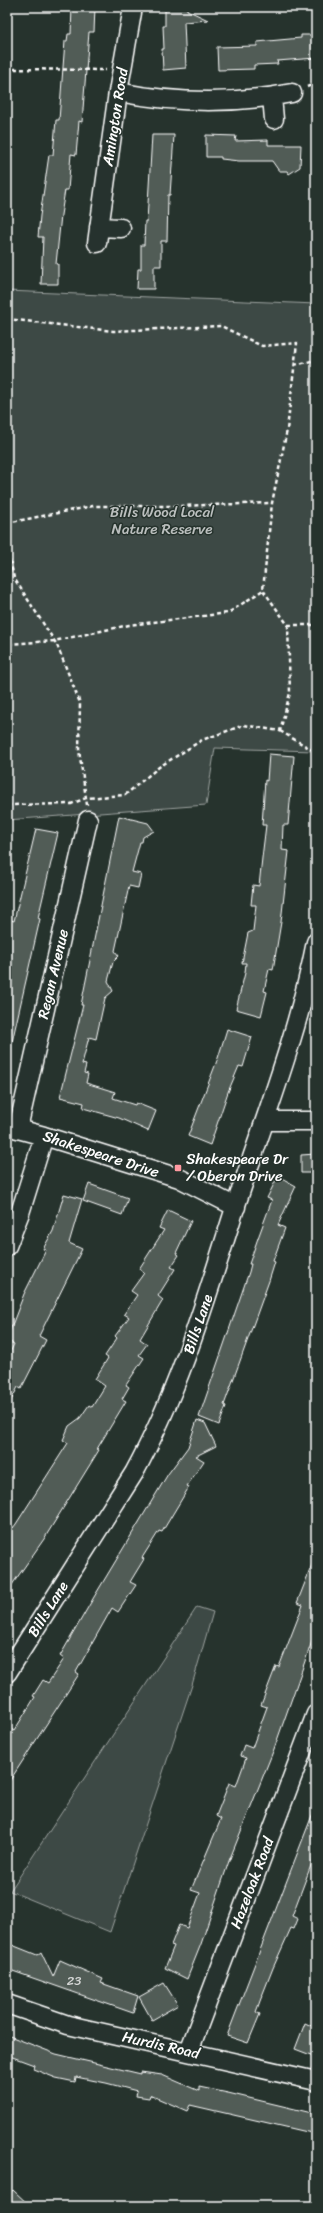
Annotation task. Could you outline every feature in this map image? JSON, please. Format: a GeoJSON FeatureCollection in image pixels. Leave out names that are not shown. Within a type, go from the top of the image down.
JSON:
{"type":"FeatureCollection","features":[{"type":"Feature","properties":{"kind":"street","name":"Amington Road"},"geometry":{"type":"LineString","coordinates":[[121,228],[98,235],[118,92],[133,7]]}},
{"type":"Feature","properties":{"kind":"street"},"geometry":{"type":"LineString","coordinates":[[118,92],[152,99],[224,100],[272,97],[292,93]]}},
{"type":"Feature","properties":{"kind":"street"},"geometry":{"type":"LineString","coordinates":[[272,97],[274,119]]}},
{"type":"Feature","properties":{"kind":"street","name":"Regan Avenue"},"geometry":{"type":"LineString","coordinates":[[12,1127],[88,820]]}},
{"type":"Feature","properties":{"kind":"street","name":"Bills Lane"},"geometry":{"type":"LineString","coordinates":[[7,1673],[134,1473],[151,1442],[181,1373],[198,1328],[236,1207],[266,1121],[293,1036],[316,942]]}},
{"type":"Feature","properties":{"kind":"street"},"geometry":{"type":"LineString","coordinates":[[266,1121],[316,1121]]}},
{"type":"Feature","properties":{"kind":"street","name":"Shakespeare Drive"},"geometry":{"type":"LineString","coordinates":[[12,1127],[179,1178],[236,1207]]}},
{"type":"Feature","properties":{"kind":"street"},"geometry":{"type":"LineString","coordinates":[[7,1246],[20,1213],[44,1136]]}},
{"type":"Feature","properties":{"kind":"street","name":"Hazeloak Road"},"geometry":{"type":"LineString","coordinates":[[189,2051],[316,1714]]}},
{"type":"Feature","properties":{"kind":"street","name":"Hurdis Road"},"geometry":{"type":"LineString","coordinates":[[7,2004],[68,2025],[189,2051],[316,2081]]}},
{"type":"Feature","properties":{"kind":"path"},"geometry":{"type":"LineString","coordinates":[[7,69],[122,71]]}},
{"type":"Feature","properties":{"kind":"path"},"geometry":{"type":"LineString","coordinates":[[7,319],[113,331],[221,326],[262,346],[297,343],[287,430],[272,502],[263,590],[288,625],[290,693],[280,731]]}},
{"type":"Feature","properties":{"kind":"path"},"geometry":{"type":"LineString","coordinates":[[294,365],[316,360]]}},
{"type":"Feature","properties":{"kind":"path"},"geometry":{"type":"LineString","coordinates":[[7,523],[93,506],[177,506],[272,502]]}},
{"type":"Feature","properties":{"kind":"path"},"geometry":{"type":"LineString","coordinates":[[7,547],[14,578],[54,641],[80,703],[79,750],[88,820]]}},
{"type":"Feature","properties":{"kind":"path"},"geometry":{"type":"LineString","coordinates":[[7,644],[54,641],[129,625],[228,614],[263,590]]}},
{"type":"Feature","properties":{"kind":"path"},"geometry":{"type":"LineString","coordinates":[[288,625],[316,625]]}},
{"type":"Feature","properties":{"kind":"path"},"geometry":{"type":"LineString","coordinates":[[7,805],[71,804],[86,798],[125,795],[159,767],[202,740],[244,725],[280,731],[316,752]]}},
{"type":"Feature","properties":{"kind":"green space","name":"Bills Wood Local Nature Reserve"},"geometry":{"type":"Polygon","coordinates":[[[7,291],[316,304],[316,738],[314,751],[215,748],[206,805],[7,820],[7,291]]]}},
{"type":"Feature","properties":{"kind":"green space"},"geometry":{"type":"Polygon","coordinates":[[[197,1607],[213,1612],[192,1685],[110,1932],[10,1891],[197,1607]]]}},
{"type":"Feature","properties":{"kind":"building"},"geometry":{"type":"Polygon","coordinates":[[[72,7],[95,7],[94,32],[89,32],[82,122],[79,121],[76,155],[71,154],[68,190],[65,190],[61,215],[56,264],[58,264],[58,284],[41,284],[43,237],[38,237],[40,216],[49,155],[53,155],[56,120],[59,120],[65,41],[67,41],[68,34],[71,34],[72,7]]]}},
{"type":"Feature","properties":{"kind":"building"},"geometry":{"type":"Polygon","coordinates":[[[165,7],[187,7],[187,10],[208,20],[184,22],[186,68],[163,70],[162,49],[164,49],[163,26],[165,26],[165,7]]]}},
{"type":"Feature","properties":{"kind":"building"},"geometry":{"type":"Polygon","coordinates":[[[301,35],[316,35],[316,58],[277,61],[278,64],[254,65],[254,69],[218,70],[217,47],[257,46],[257,42],[301,38],[301,35]]]}},
{"type":"Feature","properties":{"kind":"building"},"geometry":{"type":"Polygon","coordinates":[[[152,135],[174,135],[170,195],[168,195],[167,241],[161,241],[161,266],[154,266],[154,289],[137,289],[138,269],[141,269],[141,245],[144,245],[145,221],[147,221],[152,135]]]}},
{"type":"Feature","properties":{"kind":"building"},"geometry":{"type":"Polygon","coordinates":[[[206,135],[236,136],[235,141],[268,140],[268,145],[301,145],[300,167],[289,174],[287,171],[279,171],[272,161],[239,161],[221,159],[221,157],[206,157],[206,135]]]}},
{"type":"Feature","properties":{"kind":"building"},"geometry":{"type":"Polygon","coordinates":[[[269,754],[294,756],[288,825],[283,825],[282,850],[289,851],[281,922],[273,970],[269,969],[264,991],[267,992],[261,1016],[236,1009],[245,973],[246,963],[242,963],[248,933],[253,931],[256,905],[251,905],[253,885],[259,886],[266,825],[262,825],[265,780],[267,781],[269,754]]]}},
{"type":"Feature","properties":{"kind":"building"},"geometry":{"type":"Polygon","coordinates":[[[119,816],[148,823],[154,831],[143,837],[142,842],[140,842],[132,872],[141,874],[138,888],[129,886],[115,951],[119,956],[113,962],[108,981],[113,991],[105,998],[96,1039],[89,1037],[82,1064],[86,1065],[84,1073],[88,1074],[86,1083],[115,1092],[113,1098],[135,1105],[136,1103],[156,1111],[148,1131],[119,1118],[83,1108],[84,1103],[60,1097],[83,1005],[81,1005],[119,816]]]}},
{"type":"Feature","properties":{"kind":"building"},"geometry":{"type":"Polygon","coordinates":[[[36,829],[58,833],[38,918],[40,919],[12,1042],[7,1041],[7,962],[10,950],[7,950],[7,935],[11,920],[14,921],[36,829]]]}},
{"type":"Feature","properties":{"kind":"building"},"geometry":{"type":"Polygon","coordinates":[[[227,1029],[252,1037],[243,1067],[239,1066],[228,1092],[210,1145],[188,1136],[218,1058],[227,1029]]]}},
{"type":"Feature","properties":{"kind":"building"},"geometry":{"type":"Polygon","coordinates":[[[316,1154],[316,1173],[301,1173],[301,1155],[316,1154]]]}},
{"type":"Feature","properties":{"kind":"building"},"geometry":{"type":"Polygon","coordinates":[[[278,1176],[296,1186],[278,1225],[285,1228],[273,1261],[275,1262],[224,1405],[226,1406],[219,1425],[199,1417],[249,1272],[251,1264],[249,1264],[272,1200],[267,1198],[278,1176]]]}},
{"type":"Feature","properties":{"kind":"building"},"geometry":{"type":"Polygon","coordinates":[[[89,1184],[128,1198],[122,1215],[83,1201],[89,1184]]]}},
{"type":"Feature","properties":{"kind":"building"},"geometry":{"type":"Polygon","coordinates":[[[64,1194],[82,1199],[69,1243],[82,1249],[39,1336],[46,1340],[21,1389],[18,1387],[7,1408],[7,1359],[14,1344],[7,1341],[7,1338],[24,1294],[46,1250],[43,1249],[53,1231],[64,1194]]]}},
{"type":"Feature","properties":{"kind":"building"},"geometry":{"type":"Polygon","coordinates":[[[168,1210],[191,1221],[176,1253],[179,1255],[171,1267],[175,1269],[158,1296],[163,1300],[140,1339],[147,1344],[139,1355],[144,1358],[126,1385],[129,1387],[122,1399],[126,1401],[97,1449],[99,1450],[44,1539],[7,1592],[7,1523],[13,1528],[16,1524],[68,1443],[63,1440],[69,1426],[80,1418],[89,1405],[92,1407],[105,1386],[95,1379],[108,1358],[105,1356],[117,1338],[115,1336],[129,1317],[124,1314],[137,1295],[131,1291],[144,1273],[139,1269],[164,1230],[159,1228],[168,1210]]]}},
{"type":"Feature","properties":{"kind":"building"},"geometry":{"type":"Polygon","coordinates":[[[197,1420],[205,1423],[216,1446],[196,1456],[204,1461],[187,1486],[189,1487],[162,1532],[159,1531],[142,1558],[144,1559],[130,1582],[136,1585],[118,1612],[112,1608],[76,1672],[79,1674],[7,1785],[7,1726],[14,1731],[35,1697],[33,1696],[43,1680],[48,1683],[64,1659],[60,1656],[94,1597],[168,1474],[188,1447],[197,1420]]]}},
{"type":"Feature","properties":{"kind":"building"},"geometry":{"type":"Polygon","coordinates":[[[315,1557],[316,1630],[274,1749],[229,1861],[201,1944],[187,1979],[165,1968],[174,1946],[171,1945],[179,1925],[187,1928],[200,1893],[191,1890],[221,1819],[216,1816],[229,1783],[236,1786],[246,1758],[240,1756],[244,1745],[252,1748],[267,1707],[261,1705],[276,1666],[279,1667],[303,1605],[297,1603],[315,1557]]]}},
{"type":"Feature","properties":{"kind":"building"},"geometry":{"type":"Polygon","coordinates":[[[316,1805],[316,1852],[292,1916],[298,1919],[294,1929],[291,1928],[273,1968],[256,2012],[260,2014],[248,2043],[227,2036],[316,1805]]]}},
{"type":"Feature","properties":{"kind":"building"},"geometry":{"type":"Polygon","coordinates":[[[7,1943],[37,1955],[41,1952],[53,1977],[60,1960],[103,1979],[101,1983],[138,1996],[133,2013],[7,1969],[7,1943]]]}},
{"type":"Feature","properties":{"kind":"building"},"geometry":{"type":"Polygon","coordinates":[[[164,1983],[178,2005],[152,2020],[139,1997],[164,1983]]]}},
{"type":"Feature","properties":{"kind":"building"},"geometry":{"type":"Polygon","coordinates":[[[305,2023],[316,2028],[316,2057],[295,2049],[305,2023]]]}},
{"type":"Feature","properties":{"kind":"building"},"geometry":{"type":"Polygon","coordinates":[[[7,2035],[56,2054],[141,2074],[141,2072],[162,2075],[199,2091],[199,2087],[316,2114],[316,2134],[190,2105],[187,2111],[150,2095],[149,2098],[136,2096],[137,2091],[106,2083],[76,2077],[75,2082],[56,2078],[33,2069],[34,2065],[7,2055],[7,2035]]]}},
{"type":"Feature","properties":{"kind":"building"},"geometry":{"type":"Polygon","coordinates":[[[13,2190],[30,2206],[7,2206],[7,2196],[13,2190]]]}},
{"type":"Feature","properties":{"kind":"place","name":"Shakespeare Dr / Oberon Drive"},"geometry":{"type":"Point","coordinates":[178,1168]}}]}
